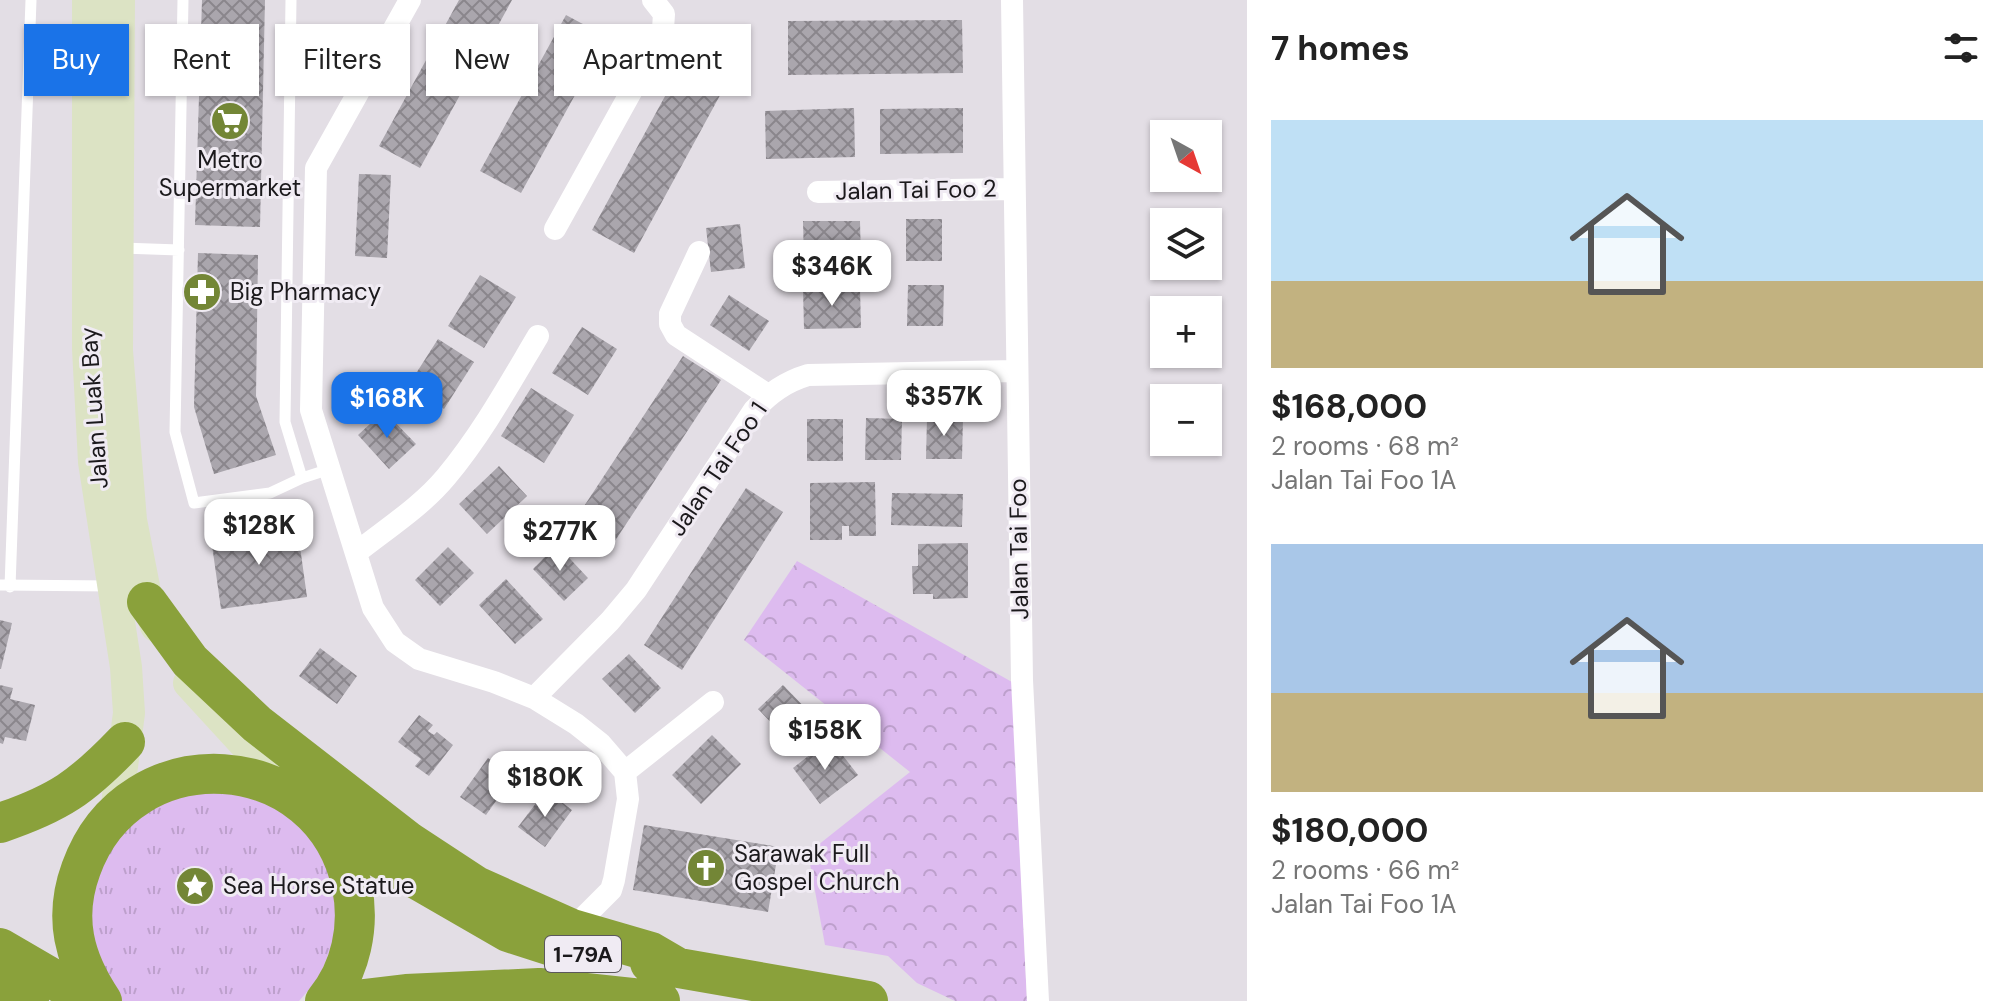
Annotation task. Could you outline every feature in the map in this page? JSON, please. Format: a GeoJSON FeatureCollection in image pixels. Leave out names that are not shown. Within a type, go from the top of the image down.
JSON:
{"type":"FeatureCollection","features":[{"type":"Feature","properties":{"kind":"highway"},"geometry":{"type":"LineString","coordinates":[[130,594],[190,661],[257,724],[409,842],[476,886],[572,929],[651,952],[667,984],[539,988],[470,996],[406,994],[347,1001]]}},
{"type":"Feature","properties":{"kind":"highway"},"geometry":{"type":"LineString","coordinates":[[0,823],[35,811],[73,792],[125,742]]}},
{"type":"Feature","properties":{"kind":"highway"},"geometry":{"type":"LineString","coordinates":[[102,1001],[84,975],[72,932],[74,889],[89,847],[126,802],[170,780],[201,773],[233,773],[263,781],[292,795],[326,827],[347,865],[356,907],[351,950],[334,990],[325,1001]]}},
{"type":"Feature","properties":{"kind":"highway"},"geometry":{"type":"LineString","coordinates":[[0,833],[108,821]]}},
{"type":"Feature","properties":{"kind":"highway","name":"1-79A"},"geometry":{"type":"LineString","coordinates":[[326,827],[508,932],[553,948],[613,959],[667,984],[868,1001]]}},
{"type":"Feature","properties":{"kind":"highway"},"geometry":{"type":"LineString","coordinates":[[0,948],[91,1001]]}},
{"type":"Feature","properties":{"kind":"highway"},"geometry":{"type":"LineString","coordinates":[[0,982],[29,1001]]}},
{"type":"Feature","properties":{"kind":"street","name":"Jalan Luak Bay"},"geometry":{"type":"LineString","coordinates":[[88,0],[88,349],[94,462],[130,594],[183,677],[292,795]]}},
{"type":"Feature","properties":{"kind":"street","name":"Jalan Luak Bay"},"geometry":{"type":"LineString","coordinates":[[108,821],[129,713],[126,667],[131,520],[117,351],[119,0]]}},
{"type":"Feature","properties":{"kind":"street"},"geometry":{"type":"LineString","coordinates":[[410,0],[316,168],[311,410],[373,608],[395,642],[408,653],[534,698],[600,743],[625,772],[628,799],[611,890],[572,929]]}},
{"type":"Feature","properties":{"kind":"street"},"geometry":{"type":"LineString","coordinates":[[555,229],[663,29],[664,14],[653,0]]}},
{"type":"Feature","properties":{"kind":"street","name":"Jalan Tai Foo"},"geometry":{"type":"LineString","coordinates":[[1012,0],[1022,680],[1038,1001]]}},
{"type":"Feature","properties":{"kind":"street","name":"Jalan Tai Foo 2"},"geometry":{"type":"LineString","coordinates":[[818,192],[1014,189]]}},
{"type":"Feature","properties":{"kind":"street"},"geometry":{"type":"LineString","coordinates":[[699,252],[670,314],[670,324],[676,335],[768,395]]}},
{"type":"Feature","properties":{"kind":"street"},"geometry":{"type":"LineString","coordinates":[[356,553],[412,509],[446,476],[495,407],[538,336]]}},
{"type":"Feature","properties":{"kind":"street","name":"Jalan Tai Foo 1"},"geometry":{"type":"LineString","coordinates":[[534,698],[636,590],[754,410],[768,395],[789,381],[808,375],[1016,371]]}},
{"type":"Feature","properties":{"kind":"street"},"geometry":{"type":"LineString","coordinates":[[625,772],[713,702]]}},
{"type":"Feature","properties":{"kind":"lane"},"geometry":{"type":"LineString","coordinates":[[31,0],[5,586],[130,594]]}},
{"type":"Feature","properties":{"kind":"lane"},"geometry":{"type":"LineString","coordinates":[[183,0],[175,432],[194,503],[270,493],[330,469]]}},
{"type":"Feature","properties":{"kind":"lane"},"geometry":{"type":"LineString","coordinates":[[291,0],[285,422],[302,478]]}},
{"type":"Feature","properties":{"kind":"lane"},"geometry":{"type":"LineString","coordinates":[[117,248],[179,250]]}},
{"type":"Feature","properties":{"kind":"green space"},"geometry":{"type":"Polygon","coordinates":[[[797,561],[1012,682],[1027,1001],[955,1001],[917,983],[888,956],[825,945],[808,853],[910,772],[744,640],[797,561]]]}},
{"type":"Feature","properties":{"kind":"green space"},"geometry":{"type":"Polygon","coordinates":[[[171,792],[258,794],[295,817],[322,852],[336,893],[335,937],[319,978],[299,1001],[122,1001],[93,961],[88,883],[103,846],[171,792]]]}},
{"type":"Feature","properties":{"kind":"building","name":"Metro Supermarket"},"geometry":{"type":"Polygon","coordinates":[[[202,0],[265,0],[260,227],[195,225],[199,96],[259,96],[259,24],[201,24],[202,0]]]}},
{"type":"Feature","properties":{"kind":"building"},"geometry":{"type":"Polygon","coordinates":[[[459,0],[512,0],[499,24],[446,24],[459,0]]]}},
{"type":"Feature","properties":{"kind":"building"},"geometry":{"type":"Polygon","coordinates":[[[566,15],[583,24],[561,24],[566,15]]]}},
{"type":"Feature","properties":{"kind":"building"},"geometry":{"type":"Polygon","coordinates":[[[962,20],[963,73],[788,75],[788,21],[962,20]]]}},
{"type":"Feature","properties":{"kind":"building"},"geometry":{"type":"Polygon","coordinates":[[[554,37],[554,96],[574,96],[521,193],[480,171],[521,96],[538,96],[538,66],[554,37]]]}},
{"type":"Feature","properties":{"kind":"building"},"geometry":{"type":"Polygon","coordinates":[[[426,60],[426,96],[459,96],[420,168],[379,146],[406,96],[410,96],[410,89],[426,60]]]}},
{"type":"Feature","properties":{"kind":"building"},"geometry":{"type":"Polygon","coordinates":[[[665,96],[720,96],[634,253],[592,230],[665,96]]]}},
{"type":"Feature","properties":{"kind":"building"},"geometry":{"type":"Polygon","coordinates":[[[854,108],[855,157],[766,159],[765,111],[854,108]]]}},
{"type":"Feature","properties":{"kind":"building"},"geometry":{"type":"Polygon","coordinates":[[[963,108],[963,153],[880,154],[880,109],[963,108]]]}},
{"type":"Feature","properties":{"kind":"building"},"geometry":{"type":"Polygon","coordinates":[[[359,174],[391,175],[387,258],[355,256],[359,174]]]}},
{"type":"Feature","properties":{"kind":"building"},"geometry":{"type":"Polygon","coordinates":[[[906,219],[942,219],[942,261],[906,261],[906,219]]]}},
{"type":"Feature","properties":{"kind":"building"},"geometry":{"type":"Polygon","coordinates":[[[803,221],[860,221],[861,261],[804,261],[803,221]]]}},
{"type":"Feature","properties":{"kind":"building"},"geometry":{"type":"Polygon","coordinates":[[[740,224],[745,268],[711,272],[706,228],[740,224]]]}},
{"type":"Feature","properties":{"kind":"building"},"geometry":{"type":"Polygon","coordinates":[[[198,253],[258,255],[256,396],[276,455],[214,474],[194,407],[198,253]]]}},
{"type":"Feature","properties":{"kind":"building"},"geometry":{"type":"Polygon","coordinates":[[[480,275],[516,297],[484,348],[448,326],[480,275]]]}},
{"type":"Feature","properties":{"kind":"building"},"geometry":{"type":"Polygon","coordinates":[[[908,285],[944,285],[943,326],[907,326],[908,285]]]}},
{"type":"Feature","properties":{"kind":"building"},"geometry":{"type":"Polygon","coordinates":[[[803,288],[860,288],[861,328],[804,329],[803,288]]]}},
{"type":"Feature","properties":{"kind":"building"},"geometry":{"type":"Polygon","coordinates":[[[729,295],[769,321],[749,351],[710,325],[729,295]]]}},
{"type":"Feature","properties":{"kind":"building"},"geometry":{"type":"Polygon","coordinates":[[[582,327],[617,349],[588,395],[552,373],[582,327]]]}},
{"type":"Feature","properties":{"kind":"building"},"geometry":{"type":"Polygon","coordinates":[[[438,339],[474,362],[444,409],[408,386],[438,339]]]}},
{"type":"Feature","properties":{"kind":"building"},"geometry":{"type":"Polygon","coordinates":[[[683,356],[721,380],[607,553],[569,529],[683,356]]]}},
{"type":"Feature","properties":{"kind":"building"},"geometry":{"type":"Polygon","coordinates":[[[531,388],[574,415],[544,463],[501,436],[531,388]]]}},
{"type":"Feature","properties":{"kind":"building"},"geometry":{"type":"Polygon","coordinates":[[[384,411],[416,444],[389,469],[358,435],[384,411]]]}},
{"type":"Feature","properties":{"kind":"building"},"geometry":{"type":"Polygon","coordinates":[[[866,418],[902,419],[901,460],[865,460],[866,418]]]}},
{"type":"Feature","properties":{"kind":"building"},"geometry":{"type":"Polygon","coordinates":[[[927,418],[963,418],[962,459],[926,459],[927,418]]]}},
{"type":"Feature","properties":{"kind":"building"},"geometry":{"type":"Polygon","coordinates":[[[807,419],[843,419],[843,461],[807,461],[807,419]]]}},
{"type":"Feature","properties":{"kind":"building"},"geometry":{"type":"Polygon","coordinates":[[[499,466],[527,496],[487,534],[459,504],[499,466]]]}},
{"type":"Feature","properties":{"kind":"building"},"geometry":{"type":"Polygon","coordinates":[[[875,482],[876,536],[849,536],[849,526],[842,526],[842,540],[810,540],[810,483],[875,482]]]}},
{"type":"Feature","properties":{"kind":"building"},"geometry":{"type":"Polygon","coordinates":[[[746,488],[783,512],[682,670],[644,645],[746,488]]]}},
{"type":"Feature","properties":{"kind":"building"},"geometry":{"type":"Polygon","coordinates":[[[892,493],[963,494],[962,527],[891,525],[892,493]]]}},
{"type":"Feature","properties":{"kind":"building"},"geometry":{"type":"Polygon","coordinates":[[[297,525],[307,597],[221,609],[211,538],[297,525]]]}},
{"type":"Feature","properties":{"kind":"building"},"geometry":{"type":"Polygon","coordinates":[[[968,543],[968,598],[933,599],[933,594],[913,594],[912,566],[918,566],[918,544],[968,543]]]}},
{"type":"Feature","properties":{"kind":"building"},"geometry":{"type":"Polygon","coordinates":[[[557,545],[588,578],[564,601],[533,569],[557,545]]]}},
{"type":"Feature","properties":{"kind":"building"},"geometry":{"type":"Polygon","coordinates":[[[448,547],[474,573],[440,606],[415,580],[448,547]]]}},
{"type":"Feature","properties":{"kind":"building"},"geometry":{"type":"Polygon","coordinates":[[[506,579],[543,619],[515,644],[479,605],[506,579]]]}},
{"type":"Feature","properties":{"kind":"building"},"geometry":{"type":"Polygon","coordinates":[[[0,620],[12,623],[1,669],[0,669],[0,620]]]}},
{"type":"Feature","properties":{"kind":"building"},"geometry":{"type":"Polygon","coordinates":[[[320,648],[357,676],[337,704],[299,676],[320,648]]]}},
{"type":"Feature","properties":{"kind":"building"},"geometry":{"type":"Polygon","coordinates":[[[629,654],[661,688],[635,713],[602,679],[629,654]]]}},
{"type":"Feature","properties":{"kind":"building"},"geometry":{"type":"Polygon","coordinates":[[[0,685],[13,688],[10,699],[35,705],[26,741],[5,737],[3,744],[0,743],[0,685]]]}},
{"type":"Feature","properties":{"kind":"building"},"geometry":{"type":"Polygon","coordinates":[[[783,685],[815,718],[790,742],[758,709],[783,685]]]}},
{"type":"Feature","properties":{"kind":"building"},"geometry":{"type":"Polygon","coordinates":[[[419,715],[433,725],[428,731],[434,735],[437,732],[453,745],[429,776],[415,766],[421,759],[398,742],[419,715]]]}},
{"type":"Feature","properties":{"kind":"building"},"geometry":{"type":"Polygon","coordinates":[[[712,735],[741,764],[701,804],[672,775],[712,735]]]}},
{"type":"Feature","properties":{"kind":"building"},"geometry":{"type":"Polygon","coordinates":[[[830,739],[858,775],[820,804],[793,768],[830,739]]]}},
{"type":"Feature","properties":{"kind":"building"},"geometry":{"type":"Polygon","coordinates":[[[488,758],[514,776],[486,815],[460,797],[488,758]]]}},
{"type":"Feature","properties":{"kind":"building"},"geometry":{"type":"Polygon","coordinates":[[[546,790],[572,810],[545,847],[518,827],[546,790]]]}},
{"type":"Feature","properties":{"kind":"building","name":"Sarawak Full Gospel Church"},"geometry":{"type":"Polygon","coordinates":[[[644,825],[779,847],[768,912],[633,890],[644,825]]]}},
{"type":"Feature","properties":{"kind":"place","name":"Metro Supermarket"},"geometry":{"type":"Point","coordinates":[230,121]}},
{"type":"Feature","properties":{"kind":"place","name":"Big Pharmacy"},"geometry":{"type":"Point","coordinates":[202,292]}},
{"type":"Feature","properties":{"kind":"place","name":"Sarawak Full Gospel Church"},"geometry":{"type":"Point","coordinates":[706,868]}},
{"type":"Feature","properties":{"kind":"place","name":"Sea Horse Statue"},"geometry":{"type":"Point","coordinates":[195,886]}}]}
